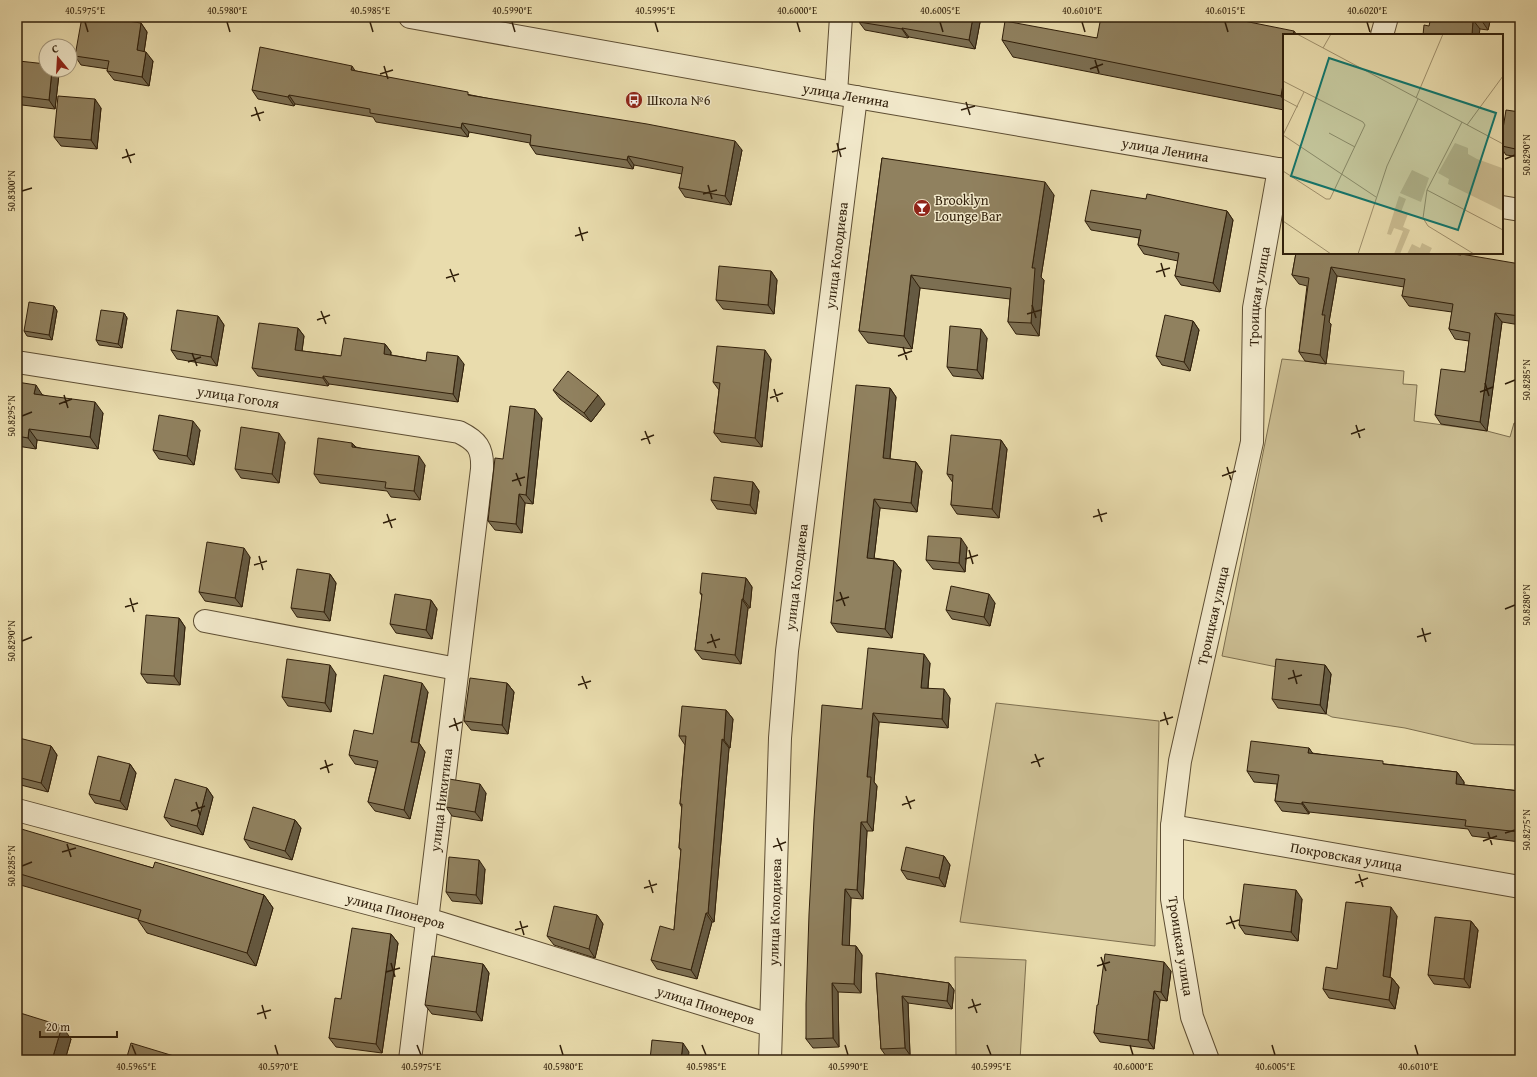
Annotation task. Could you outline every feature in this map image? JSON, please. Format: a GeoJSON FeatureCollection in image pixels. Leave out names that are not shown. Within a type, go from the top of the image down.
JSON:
{"type":"FeatureCollection","features":[{"type":"Feature","properties":{"kind":"street","name":"улица Ленина"},"geometry":{"type":"LineString","coordinates":[[410,17],[846,95],[1282,169]]}},
{"type":"Feature","properties":{"kind":"street","name":"улица Колодиева"},"geometry":{"type":"LineString","coordinates":[[770,1060],[780,738],[787,651],[846,95],[841,17]]}},
{"type":"Feature","properties":{"kind":"street"},"geometry":{"type":"LineString","coordinates":[[1382,34],[1387,17]]}},
{"type":"Feature","properties":{"kind":"street","name":"Троицкая улица"},"geometry":{"type":"LineString","coordinates":[[1208,1060],[1192,1017],[1172,899],[1172,826],[1180,761],[1252,442],[1254,308],[1282,169]]}},
{"type":"Feature","properties":{"kind":"street"},"geometry":{"type":"LineString","coordinates":[[1503,207],[1520,210]]}},
{"type":"Feature","properties":{"kind":"street","name":"улица Гоголя"},"geometry":{"type":"LineString","coordinates":[[17,362],[459,432]]}},
{"type":"Feature","properties":{"kind":"street","name":"улица Никитина"},"geometry":{"type":"LineString","coordinates":[[410,1060],[483,458],[479,446],[472,438],[459,432]]}},
{"type":"Feature","properties":{"kind":"street"},"geometry":{"type":"LineString","coordinates":[[205,621],[457,669]]}},
{"type":"Feature","properties":{"kind":"street","name":"улица Пионеров"},"geometry":{"type":"LineString","coordinates":[[17,810],[427,919],[770,1025]]}},
{"type":"Feature","properties":{"kind":"street","name":"Покровская улица"},"geometry":{"type":"LineString","coordinates":[[1172,826],[1520,887]]}},
{"type":"Feature","properties":{"kind":"shaded area"},"geometry":{"type":"Polygon","coordinates":[[[1282,359],[1404,371],[1403,384],[1417,385],[1414,421],[1487,431],[1510,437],[1514,423],[1520,424],[1520,745],[1474,744],[1405,728],[1332,717],[1326,714],[1331,674],[1282,668],[1222,656],[1282,359]]]}},
{"type":"Feature","properties":{"kind":"shaded area"},"geometry":{"type":"Polygon","coordinates":[[[996,703],[1159,721],[1155,946],[960,922],[996,703]]]}},
{"type":"Feature","properties":{"kind":"shaded area"},"geometry":{"type":"Polygon","coordinates":[[[955,957],[1026,960],[1020,1060],[956,1060],[955,957]]]}},
{"type":"Feature","properties":{"kind":"building"},"geometry":{"type":"Polygon","coordinates":[[[82,17],[101,17],[141,23],[137,50],[146,52],[142,77],[107,71],[109,61],[78,56],[78,39],[82,17]]]}},
{"type":"Feature","properties":{"kind":"building"},"geometry":{"type":"Polygon","coordinates":[[[860,17],[973,17],[969,40],[859,22],[860,17]]]}},
{"type":"Feature","properties":{"kind":"building"},"geometry":{"type":"Polygon","coordinates":[[[1101,17],[1224,17],[1294,31],[1293,34],[1283,34],[1283,85],[1281,96],[1002,40],[1005,21],[1097,38],[1101,17]]]}},
{"type":"Feature","properties":{"kind":"building"},"geometry":{"type":"Polygon","coordinates":[[[1431,17],[1483,17],[1482,21],[1473,20],[1472,34],[1423,34],[1424,25],[1429,26],[1431,17]]]}},
{"type":"Feature","properties":{"kind":"building"},"geometry":{"type":"Polygon","coordinates":[[[260,47],[352,66],[351,70],[468,92],[468,95],[647,124],[735,141],[725,196],[679,188],[683,167],[628,156],[627,160],[530,145],[531,135],[462,123],[461,128],[370,113],[370,109],[252,90],[260,47]]]}},
{"type":"Feature","properties":{"kind":"building"},"geometry":{"type":"Polygon","coordinates":[[[19,61],[38,63],[38,78],[51,78],[49,100],[17,96],[19,61]]]}},
{"type":"Feature","properties":{"kind":"building"},"geometry":{"type":"Polygon","coordinates":[[[58,96],[95,99],[91,140],[54,137],[58,96]]]}},
{"type":"Feature","properties":{"kind":"building"},"geometry":{"type":"Polygon","coordinates":[[[1506,110],[1520,112],[1520,150],[1503,146],[1503,129],[1506,110]]]}},
{"type":"Feature","properties":{"kind":"building"},"geometry":{"type":"Polygon","coordinates":[[[882,158],[1045,182],[1032,268],[1035,268],[1031,323],[1008,322],[1011,288],[911,275],[904,336],[859,331],[882,158]]]}},
{"type":"Feature","properties":{"kind":"building"},"geometry":{"type":"Polygon","coordinates":[[[1091,190],[1146,199],[1147,194],[1227,211],[1213,283],[1175,276],[1179,253],[1138,245],[1141,230],[1085,221],[1091,190]]]}},
{"type":"Feature","properties":{"kind":"building"},"geometry":{"type":"Polygon","coordinates":[[[1296,254],[1461,254],[1520,264],[1520,316],[1495,313],[1480,422],[1435,415],[1441,369],[1465,372],[1470,333],[1449,329],[1453,304],[1402,296],[1405,279],[1331,267],[1322,315],[1325,315],[1320,355],[1299,352],[1309,278],[1292,275],[1296,254]]]}},
{"type":"Feature","properties":{"kind":"building"},"geometry":{"type":"Polygon","coordinates":[[[719,266],[771,271],[768,305],[716,300],[719,266]]]}},
{"type":"Feature","properties":{"kind":"building"},"geometry":{"type":"Polygon","coordinates":[[[29,302],[54,306],[49,335],[24,331],[29,302]]]}},
{"type":"Feature","properties":{"kind":"building"},"geometry":{"type":"Polygon","coordinates":[[[101,310],[124,313],[118,344],[96,340],[101,310]]]}},
{"type":"Feature","properties":{"kind":"building"},"geometry":{"type":"Polygon","coordinates":[[[177,310],[218,316],[211,357],[171,350],[177,310]]]}},
{"type":"Feature","properties":{"kind":"building"},"geometry":{"type":"Polygon","coordinates":[[[1165,315],[1193,321],[1184,362],[1156,356],[1165,315]]]}},
{"type":"Feature","properties":{"kind":"building"},"geometry":{"type":"Polygon","coordinates":[[[259,323],[298,328],[295,350],[341,356],[344,338],[385,344],[384,354],[426,361],[427,352],[458,356],[453,394],[252,368],[259,323]]]}},
{"type":"Feature","properties":{"kind":"building"},"geometry":{"type":"Polygon","coordinates":[[[950,326],[981,329],[977,370],[947,367],[950,326]]]}},
{"type":"Feature","properties":{"kind":"building"},"geometry":{"type":"Polygon","coordinates":[[[717,346],[765,350],[755,438],[714,433],[720,383],[713,382],[717,346]]]}},
{"type":"Feature","properties":{"kind":"building"},"geometry":{"type":"Polygon","coordinates":[[[568,371],[598,395],[584,413],[553,390],[568,371]]]}},
{"type":"Feature","properties":{"kind":"building"},"geometry":{"type":"Polygon","coordinates":[[[17,382],[36,385],[34,394],[95,402],[90,437],[29,429],[28,438],[17,436],[17,382]]]}},
{"type":"Feature","properties":{"kind":"building"},"geometry":{"type":"Polygon","coordinates":[[[856,385],[890,388],[883,458],[916,462],[911,503],[874,499],[867,558],[894,561],[885,629],[831,623],[856,385]]]}},
{"type":"Feature","properties":{"kind":"building"},"geometry":{"type":"Polygon","coordinates":[[[510,406],[535,409],[526,495],[519,494],[516,524],[488,521],[495,458],[503,459],[510,406]]]}},
{"type":"Feature","properties":{"kind":"building"},"geometry":{"type":"Polygon","coordinates":[[[159,415],[193,421],[187,456],[153,450],[159,415]]]}},
{"type":"Feature","properties":{"kind":"building"},"geometry":{"type":"Polygon","coordinates":[[[241,427],[279,433],[272,474],[235,469],[241,427]]]}},
{"type":"Feature","properties":{"kind":"building"},"geometry":{"type":"Polygon","coordinates":[[[951,435],[1001,440],[992,509],[951,505],[953,475],[947,474],[951,435]]]}},
{"type":"Feature","properties":{"kind":"building"},"geometry":{"type":"Polygon","coordinates":[[[318,438],[352,443],[352,447],[419,456],[414,491],[385,488],[386,482],[314,474],[318,438]]]}},
{"type":"Feature","properties":{"kind":"building"},"geometry":{"type":"Polygon","coordinates":[[[714,477],[753,482],[750,505],[711,500],[714,477]]]}},
{"type":"Feature","properties":{"kind":"building"},"geometry":{"type":"Polygon","coordinates":[[[928,536],[961,538],[959,563],[926,560],[928,536]]]}},
{"type":"Feature","properties":{"kind":"building"},"geometry":{"type":"Polygon","coordinates":[[[207,542],[244,548],[235,598],[199,592],[207,542]]]}},
{"type":"Feature","properties":{"kind":"building"},"geometry":{"type":"Polygon","coordinates":[[[297,569],[330,574],[324,612],[291,608],[297,569]]]}},
{"type":"Feature","properties":{"kind":"building"},"geometry":{"type":"Polygon","coordinates":[[[702,573],[746,578],[735,655],[695,650],[702,594],[700,593],[702,573]]]}},
{"type":"Feature","properties":{"kind":"building"},"geometry":{"type":"Polygon","coordinates":[[[951,586],[989,594],[984,617],[946,610],[951,586]]]}},
{"type":"Feature","properties":{"kind":"building"},"geometry":{"type":"Polygon","coordinates":[[[395,594],[431,600],[426,630],[390,624],[395,594]]]}},
{"type":"Feature","properties":{"kind":"building"},"geometry":{"type":"Polygon","coordinates":[[[146,615],[179,618],[174,676],[141,674],[146,615]]]}},
{"type":"Feature","properties":{"kind":"building"},"geometry":{"type":"Polygon","coordinates":[[[868,648],[924,654],[921,688],[944,689],[942,719],[873,713],[867,777],[871,777],[867,822],[861,822],[857,890],[845,889],[842,945],[856,946],[854,984],[832,983],[833,1038],[806,1039],[809,914],[822,705],[862,709],[868,648]]]}},
{"type":"Feature","properties":{"kind":"building"},"geometry":{"type":"Polygon","coordinates":[[[287,659],[330,665],[325,703],[282,697],[287,659]]]}},
{"type":"Feature","properties":{"kind":"building"},"geometry":{"type":"Polygon","coordinates":[[[1276,659],[1325,665],[1320,705],[1272,699],[1276,659]]]}},
{"type":"Feature","properties":{"kind":"building"},"geometry":{"type":"Polygon","coordinates":[[[384,675],[422,683],[411,742],[419,743],[404,810],[368,802],[378,761],[349,755],[354,730],[373,734],[384,675]]]}},
{"type":"Feature","properties":{"kind":"building"},"geometry":{"type":"Polygon","coordinates":[[[470,678],[507,683],[502,725],[464,721],[470,678]]]}},
{"type":"Feature","properties":{"kind":"building"},"geometry":{"type":"Polygon","coordinates":[[[682,706],[726,710],[724,740],[722,739],[708,913],[706,913],[691,970],[651,960],[660,926],[674,930],[681,849],[679,848],[682,804],[680,804],[686,736],[679,736],[682,706]]]}},
{"type":"Feature","properties":{"kind":"building"},"geometry":{"type":"Polygon","coordinates":[[[19,738],[51,746],[41,783],[17,777],[17,745],[19,738]]]}},
{"type":"Feature","properties":{"kind":"building"},"geometry":{"type":"Polygon","coordinates":[[[1251,741],[1309,748],[1308,753],[1383,761],[1383,764],[1457,772],[1456,784],[1520,791],[1520,832],[1465,826],[1466,820],[1302,802],[1302,804],[1275,801],[1279,775],[1247,771],[1251,741]]]}},
{"type":"Feature","properties":{"kind":"building"},"geometry":{"type":"Polygon","coordinates":[[[98,756],[130,764],[120,801],[89,794],[98,756]]]}},
{"type":"Feature","properties":{"kind":"building"},"geometry":{"type":"Polygon","coordinates":[[[175,779],[207,788],[197,826],[164,817],[175,779]]]}},
{"type":"Feature","properties":{"kind":"building"},"geometry":{"type":"Polygon","coordinates":[[[449,779],[480,784],[475,812],[446,807],[449,779]]]}},
{"type":"Feature","properties":{"kind":"building"},"geometry":{"type":"Polygon","coordinates":[[[253,807],[295,820],[285,851],[244,839],[253,807]]]}},
{"type":"Feature","properties":{"kind":"building"},"geometry":{"type":"Polygon","coordinates":[[[18,828],[153,868],[155,862],[264,895],[247,953],[138,920],[141,910],[17,873],[18,828]]]}},
{"type":"Feature","properties":{"kind":"building"},"geometry":{"type":"Polygon","coordinates":[[[906,847],[944,856],[939,878],[901,870],[906,847]]]}},
{"type":"Feature","properties":{"kind":"building"},"geometry":{"type":"Polygon","coordinates":[[[449,857],[479,860],[476,895],[446,892],[449,857]]]}},
{"type":"Feature","properties":{"kind":"building"},"geometry":{"type":"Polygon","coordinates":[[[1244,884],[1296,890],[1291,932],[1239,925],[1244,884]]]}},
{"type":"Feature","properties":{"kind":"building"},"geometry":{"type":"Polygon","coordinates":[[[1346,902],[1391,907],[1383,976],[1392,978],[1389,1000],[1323,989],[1326,967],[1337,969],[1346,902]]]}},
{"type":"Feature","properties":{"kind":"building"},"geometry":{"type":"Polygon","coordinates":[[[554,906],[597,915],[589,949],[547,936],[554,906]]]}},
{"type":"Feature","properties":{"kind":"building"},"geometry":{"type":"Polygon","coordinates":[[[1435,917],[1471,921],[1464,979],[1428,975],[1435,917]]]}},
{"type":"Feature","properties":{"kind":"building"},"geometry":{"type":"Polygon","coordinates":[[[352,928],[391,934],[376,1044],[329,1038],[335,998],[341,999],[352,928]]]}},
{"type":"Feature","properties":{"kind":"building"},"geometry":{"type":"Polygon","coordinates":[[[1105,954],[1164,962],[1161,992],[1154,991],[1148,1040],[1094,1033],[1105,954]]]}},
{"type":"Feature","properties":{"kind":"building"},"geometry":{"type":"Polygon","coordinates":[[[432,956],[483,964],[476,1012],[425,1005],[432,956]]]}},
{"type":"Feature","properties":{"kind":"building"},"geometry":{"type":"Polygon","coordinates":[[[1520,966],[1520,981],[1518,981],[1520,966]]]}},
{"type":"Feature","properties":{"kind":"building"},"geometry":{"type":"Polygon","coordinates":[[[876,973],[949,983],[947,1001],[902,996],[905,1048],[881,1049],[876,973]]]}},
{"type":"Feature","properties":{"kind":"building"},"geometry":{"type":"Polygon","coordinates":[[[17,1012],[62,1026],[52,1060],[33,1060],[17,1055],[17,1012]]]}},
{"type":"Feature","properties":{"kind":"building"},"geometry":{"type":"Polygon","coordinates":[[[652,1040],[683,1043],[681,1060],[650,1060],[652,1040]]]}},
{"type":"Feature","properties":{"kind":"building"},"geometry":{"type":"Polygon","coordinates":[[[131,1043],[187,1060],[126,1060],[131,1043]]]}},
{"type":"Feature","properties":{"kind":"place","name":"Школа №6"},"geometry":{"type":"Point","coordinates":[634,100]}},
{"type":"Feature","properties":{"kind":"place","name":"Brooklyn Lounge Bar"},"geometry":{"type":"Point","coordinates":[922,208]}}]}
